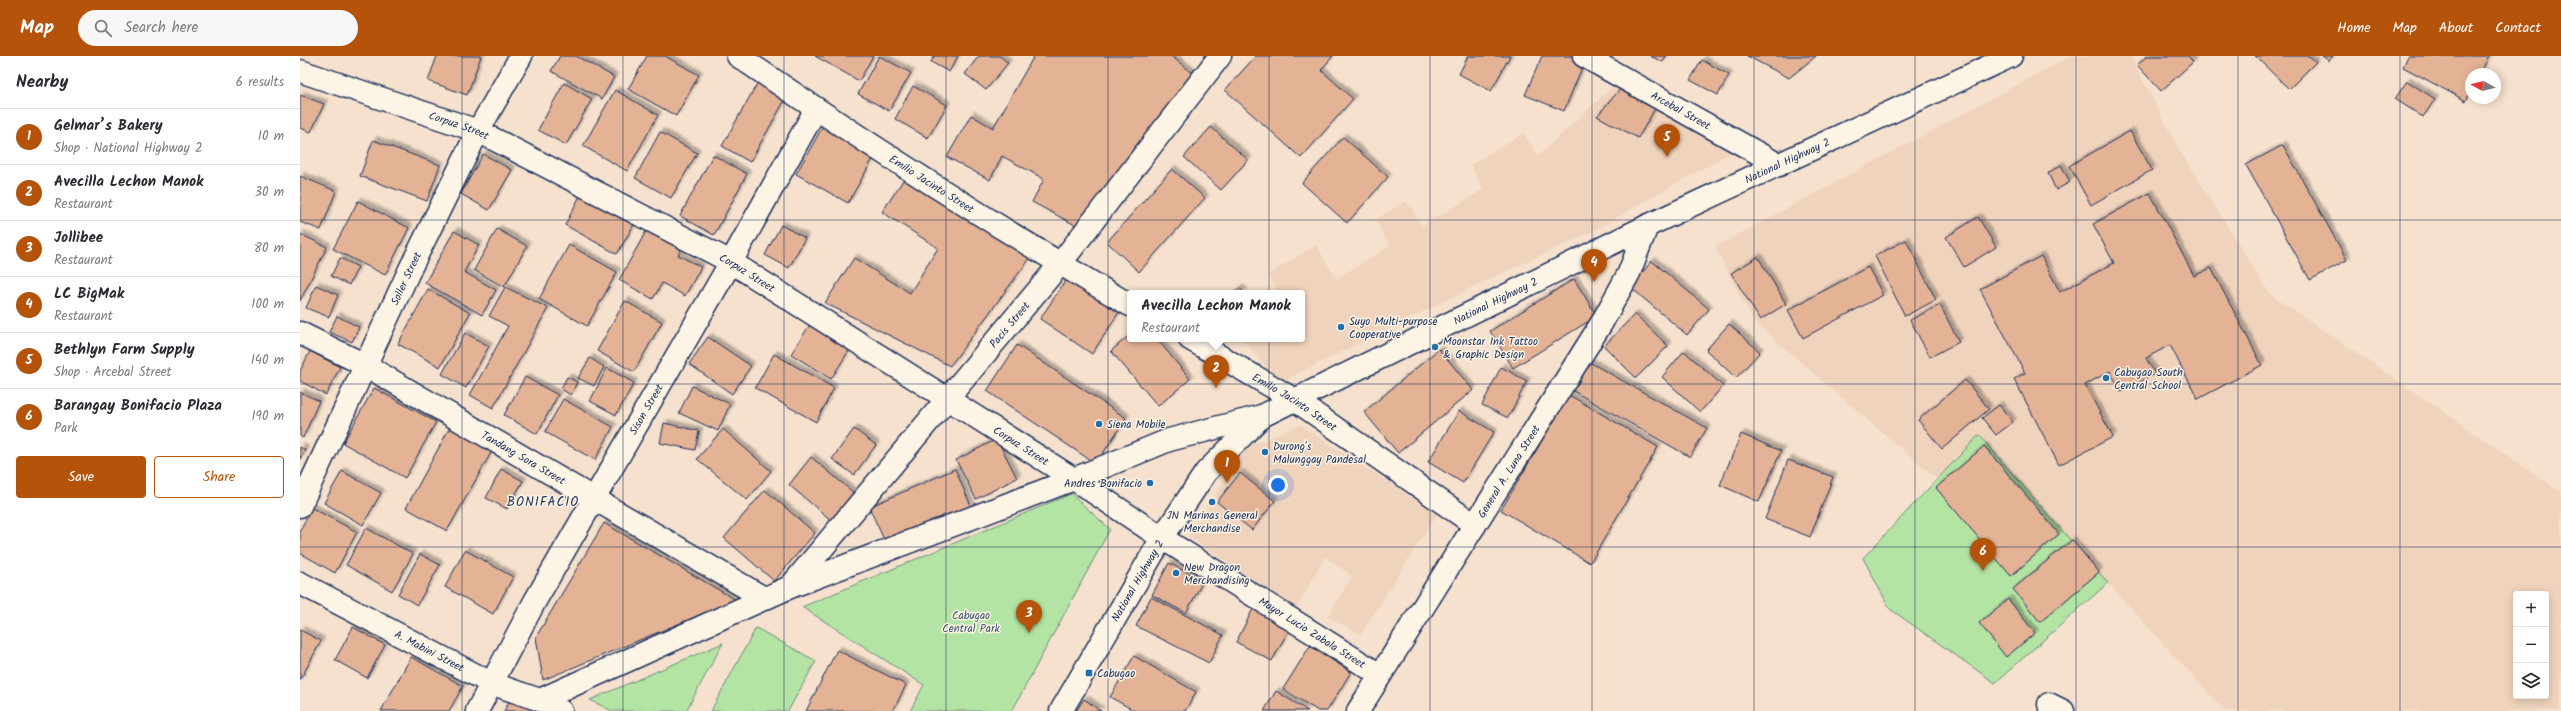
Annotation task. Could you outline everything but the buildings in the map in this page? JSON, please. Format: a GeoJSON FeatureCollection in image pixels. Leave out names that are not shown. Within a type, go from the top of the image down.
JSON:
{"type":"FeatureCollection","features":[{"type":"Feature","properties":{"kind":"main road","name":"Soller Street"},"geometry":{"type":"LineString","coordinates":[[300,506],[365,365],[478,131],[521,56]]}},
{"type":"Feature","properties":{"kind":"main road","name":"Emilio Jacinto Street"},"geometry":{"type":"LineString","coordinates":[[738,56],[816,108],[1060,264],[1127,302]]}},
{"type":"Feature","properties":{"kind":"main road","name":"Pacis Street"},"geometry":{"type":"LineString","coordinates":[[790,587],[1060,264],[1220,56]]}},
{"type":"Feature","properties":{"kind":"main road","name":"Arcebal Street"},"geometry":{"type":"LineString","coordinates":[[1584,56],[1779,165]]}},
{"type":"Feature","properties":{"kind":"main road","name":"National Highway 2"},"geometry":{"type":"LineString","coordinates":[[1061,711],[1162,538],[1206,472],[1262,416],[1647,226],[2011,56]]}},
{"type":"Feature","properties":{"kind":"main road","name":"Corpuz Street"},"geometry":{"type":"LineString","coordinates":[[300,71],[478,131],[731,262],[1074,480],[1162,538]]}},
{"type":"Feature","properties":{"kind":"main road","name":"Sison Street"},"geometry":{"type":"LineString","coordinates":[[477,711],[493,684],[535,601],[596,500],[731,262],[816,108]]}},
{"type":"Feature","properties":{"kind":"main road","name":"General A. Luna Street"},"geometry":{"type":"LineString","coordinates":[[1358,711],[1601,324],[1629,273],[1647,226]]}},
{"type":"Feature","properties":{"kind":"main road","name":"Tandang Sora Street"},"geometry":{"type":"LineString","coordinates":[[300,333],[365,365],[764,598]]}},
{"type":"Feature","properties":{"kind":"main road","name":"Emilio Jacinto Street"},"geometry":{"type":"LineString","coordinates":[[1195,342],[1295,400],[1475,525]]}},
{"type":"Feature","properties":{"kind":"main road"},"geometry":{"type":"LineString","coordinates":[[540,700],[790,587],[1074,480],[1169,440],[1262,416]]}},
{"type":"Feature","properties":{"kind":"main road","name":"Mayor Lucio Zabala Street"},"geometry":{"type":"LineString","coordinates":[[1162,538],[1380,675]]}},
{"type":"Feature","properties":{"kind":"main road","name":"A. Mabini Street"},"geometry":{"type":"LineString","coordinates":[[300,584],[493,684],[540,700],[561,711]]}},
{"type":"Feature","properties":{"kind":"shaded area","name":"Cabugao South Central School"},"geometry":{"type":"Polygon","coordinates":[[[2071,56],[2130,56],[2180,151],[2270,294],[2561,492],[2561,711],[2225,711],[2126,603],[1980,436],[1937,479],[1753,321],[1715,247],[2071,56]]]}},
{"type":"Feature","properties":{"kind":"shaded area"},"geometry":{"type":"Polygon","coordinates":[[[1620,80],[1739,148],[1589,233],[1487,280],[1279,383],[1245,342],[1305,342],[1305,290],[1277,290],[1268,275],[1316,245],[1336,279],[1390,246],[1375,220],[1406,201],[1422,226],[1484,189],[1470,165],[1524,133],[1538,156],[1620,80]]]}},
{"type":"Feature","properties":{"kind":"shaded area"},"geometry":{"type":"Polygon","coordinates":[[[1300,425],[1437,514],[1361,634],[1328,617],[1352,576],[1325,557],[1296,609],[1188,536],[1247,447],[1300,425]]]}},
{"type":"Feature","properties":{"kind":"green space"},"geometry":{"type":"Polygon","coordinates":[[[1979,435],[2108,583],[1995,683],[1890,609],[1863,558],[1979,435]]]}},
{"type":"Feature","properties":{"kind":"green space","name":"Cabugao Central Park"},"geometry":{"type":"Polygon","coordinates":[[[1071,494],[1110,529],[1012,711],[910,711],[924,685],[802,607],[1071,494]]]}},
{"type":"Feature","properties":{"kind":"green space"},"geometry":{"type":"Polygon","coordinates":[[[756,628],[816,661],[788,711],[711,711],[756,628]]]}},
{"type":"Feature","properties":{"kind":"green space"},"geometry":{"type":"Polygon","coordinates":[[[723,643],[686,711],[612,711],[590,700],[723,643]]]}},
{"type":"Feature","properties":{"kind":"place","name":"Bethlyn Farm Supply"},"geometry":{"type":"Point","coordinates":[1667,157]}},
{"type":"Feature","properties":{"kind":"place","name":"LC BigMak"},"geometry":{"type":"Point","coordinates":[1594,282]}},
{"type":"Feature","properties":{"kind":"place","name":"Suyo Multi-purpose Cooperative"},"geometry":{"type":"Point","coordinates":[1341,327]}},
{"type":"Feature","properties":{"kind":"place","name":"Moonstar Ink Tattoo & Graphic Design"},"geometry":{"type":"Point","coordinates":[1435,347]}},
{"type":"Feature","properties":{"kind":"place","name":"Cabugao South Central School"},"geometry":{"type":"Point","coordinates":[2106,378]}},
{"type":"Feature","properties":{"kind":"place","name":"Avecilla Lechon Manok"},"geometry":{"type":"Point","coordinates":[1216,388]}},
{"type":"Feature","properties":{"kind":"place","name":"Siena Mobile"},"geometry":{"type":"Point","coordinates":[1099,424]}},
{"type":"Feature","properties":{"kind":"place","name":"Durong's Malunggay Pandesal"},"geometry":{"type":"Point","coordinates":[1265,452]}},
{"type":"Feature","properties":{"kind":"place","name":"Andres Bonifacio"},"geometry":{"type":"Point","coordinates":[1150,483]}},
{"type":"Feature","properties":{"kind":"place","name":"Gelmar’s Bakery"},"geometry":{"type":"Point","coordinates":[1227,483]}},
{"type":"Feature","properties":{"kind":"place","name":"JN Marinas General Merchandise"},"geometry":{"type":"Point","coordinates":[1212,502]}},
{"type":"Feature","properties":{"kind":"place","name":"Barangay Bonifacio Plaza"},"geometry":{"type":"Point","coordinates":[1983,571]}},
{"type":"Feature","properties":{"kind":"place","name":"New Dragon Merchandising"},"geometry":{"type":"Point","coordinates":[1176,573]}},
{"type":"Feature","properties":{"kind":"place","name":"Jollibee"},"geometry":{"type":"Point","coordinates":[1029,633]}},
{"type":"Feature","properties":{"kind":"place","name":"Cabugao"},"geometry":{"type":"Point","coordinates":[1089,673]}},
{"type":"Feature","properties":{"kind":"district","name":"BONIFACIO"},"geometry":{"type":"Point","coordinates":[543,501]}}]}
